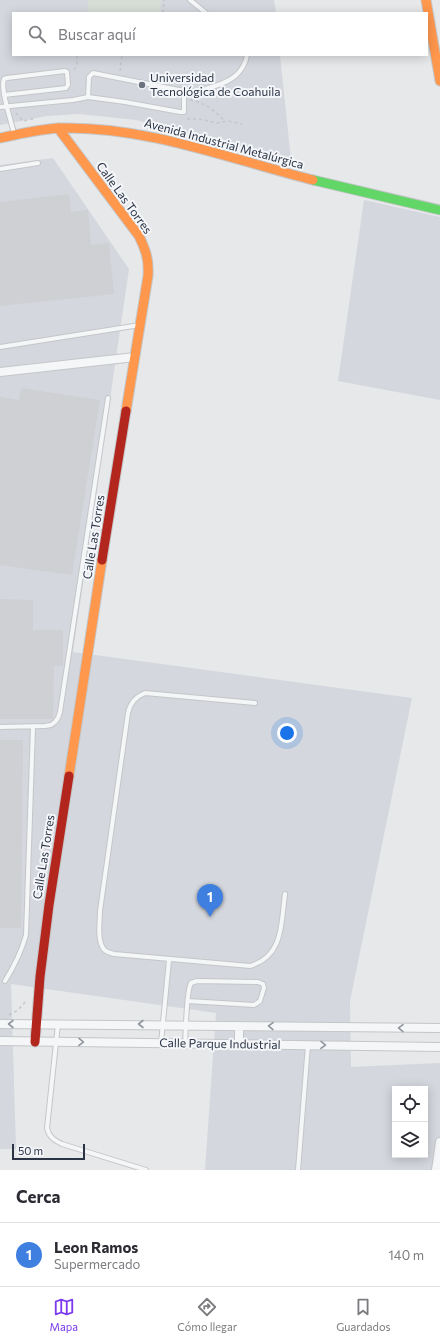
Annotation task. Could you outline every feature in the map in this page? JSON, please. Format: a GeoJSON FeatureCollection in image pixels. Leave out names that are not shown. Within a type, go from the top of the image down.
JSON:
{"type":"FeatureCollection","features":[{"type":"Feature","properties":{"kind":"street"},"geometry":{"type":"LineString","coordinates":[[426,0],[440,81]]}},
{"type":"Feature","properties":{"kind":"street","name":"Avenida Industrial Metalúrgica"},"geometry":{"type":"LineString","coordinates":[[0,138],[58,128],[130,132],[295,175],[440,210]]}},
{"type":"Feature","properties":{"kind":"street","name":"Calle Las Torres"},"geometry":{"type":"LineString","coordinates":[[35,1042],[41,970],[50,898],[90,634],[149,264],[144,245],[58,128]]}},
{"type":"Feature","properties":{"kind":"street"},"geometry":{"type":"LineString","coordinates":[[0,372],[135,357]]}},
{"type":"Feature","properties":{"kind":"street","name":"Calle Parque Industrial"},"geometry":{"type":"LineString","coordinates":[[0,1024],[440,1028]]}},
{"type":"Feature","properties":{"kind":"street"},"geometry":{"type":"LineString","coordinates":[[239,1026],[239,1044]]}},
{"type":"Feature","properties":{"kind":"street","name":"Calle Parque Industrial"},"geometry":{"type":"LineString","coordinates":[[0,1041],[440,1047]]}},
{"type":"Feature","properties":{"kind":"street"},"geometry":{"type":"LineString","coordinates":[[436,1170],[440,1142]]}},
{"type":"Feature","properties":{"kind":"lane"},"geometry":{"type":"LineString","coordinates":[[190,0],[205,12]]}},
{"type":"Feature","properties":{"kind":"lane"},"geometry":{"type":"LineString","coordinates":[[88,97],[88,77],[91,73],[195,93],[227,82],[238,74],[246,62],[247,56]]}},
{"type":"Feature","properties":{"kind":"lane"},"geometry":{"type":"LineString","coordinates":[[4,94],[66,88],[68,85],[67,71],[4,79],[4,94],[9,107],[14,135]]}},
{"type":"Feature","properties":{"kind":"lane"},"geometry":{"type":"LineString","coordinates":[[0,107],[73,100],[88,97],[184,112],[184,91]]}},
{"type":"Feature","properties":{"kind":"lane"},"geometry":{"type":"LineString","coordinates":[[0,169],[38,163]]}},
{"type":"Feature","properties":{"kind":"lane"},"geometry":{"type":"LineString","coordinates":[[0,347],[140,325]]}},
{"type":"Feature","properties":{"kind":"lane"},"geometry":{"type":"LineString","coordinates":[[0,727],[33,727],[51,725],[58,718],[60,712],[108,398]]}},
{"type":"Feature","properties":{"kind":"lane"},"geometry":{"type":"LineString","coordinates":[[255,703],[145,693],[138,696],[129,708],[100,911],[100,940],[103,948],[107,952],[114,954],[243,966],[257,964],[266,959],[273,952],[278,943],[285,894]]}},
{"type":"Feature","properties":{"kind":"lane"},"geometry":{"type":"LineString","coordinates":[[5,981],[16,964],[26,935],[33,727]]}},
{"type":"Feature","properties":{"kind":"lane"},"geometry":{"type":"LineString","coordinates":[[161,1043],[169,960]]}},
{"type":"Feature","properties":{"kind":"lane"},"geometry":{"type":"LineString","coordinates":[[185,1044],[189,986],[191,984],[197,981],[260,983],[264,988],[260,1001],[254,1005],[188,1001]]}},
{"type":"Feature","properties":{"kind":"lane"},"geometry":{"type":"LineString","coordinates":[[58,1024],[47,1128],[51,1137],[62,1144],[146,1170]]}},
{"type":"Feature","properties":{"kind":"lane"},"geometry":{"type":"LineString","coordinates":[[298,1170],[308,1045]]}},
{"type":"Feature","properties":{"kind":"path"},"geometry":{"type":"LineString","coordinates":[[163,12],[164,0]]}},
{"type":"Feature","properties":{"kind":"path"},"geometry":{"type":"LineString","coordinates":[[67,71],[74,70],[77,62],[77,56]]}},
{"type":"Feature","properties":{"kind":"path"},"geometry":{"type":"LineString","coordinates":[[117,77],[121,69],[122,56]]}},
{"type":"Feature","properties":{"kind":"path"},"geometry":{"type":"LineString","coordinates":[[184,99],[200,102],[219,115],[225,122]]}},
{"type":"Feature","properties":{"kind":"path"},"geometry":{"type":"LineString","coordinates":[[9,107],[23,121],[36,118]]}},
{"type":"Feature","properties":{"kind":"path"},"geometry":{"type":"LineString","coordinates":[[180,112],[181,117],[189,119],[199,119],[218,123],[228,121],[242,124]]}},
{"type":"Feature","properties":{"kind":"path"},"geometry":{"type":"LineString","coordinates":[[6,1017],[18,1010],[29,997]]}},
{"type":"Feature","properties":{"kind":"shaded area","name":"Universidad Tecnológica de Coahuila"},"geometry":{"type":"Polygon","coordinates":[[[0,0],[274,0],[276,12],[12,12],[12,56],[280,56],[291,160],[136,120],[79,114],[47,116],[0,125],[0,0]]]}},
{"type":"Feature","properties":{"kind":"shaded area"},"geometry":{"type":"Polygon","coordinates":[[[88,0],[161,0],[160,12],[87,12],[88,0]]]}},
{"type":"Feature","properties":{"kind":"shaded area"},"geometry":{"type":"Polygon","coordinates":[[[53,158],[129,269],[73,652],[412,698],[350,1001],[351,1067],[440,1063],[440,1170],[205,1170],[216,1013],[11,984],[16,1149],[0,1149],[0,165],[53,158]]]}},
{"type":"Feature","properties":{"kind":"shaded area"},"geometry":{"type":"Polygon","coordinates":[[[364,200],[440,217],[440,400],[338,381],[364,200]]]}},
{"type":"Feature","properties":{"kind":"building"},"geometry":{"type":"Polygon","coordinates":[[[69,194],[71,212],[88,210],[91,245],[109,243],[114,294],[0,306],[0,202],[69,194]]]}},
{"type":"Feature","properties":{"kind":"building"},"geometry":{"type":"Polygon","coordinates":[[[21,388],[100,400],[72,575],[0,565],[0,397],[19,400],[21,388]]]}},
{"type":"Feature","properties":{"kind":"building"},"geometry":{"type":"Polygon","coordinates":[[[0,599],[33,600],[33,630],[63,630],[63,666],[54,666],[53,719],[0,719],[0,599]]]}},
{"type":"Feature","properties":{"kind":"building"},"geometry":{"type":"Polygon","coordinates":[[[0,740],[23,740],[21,928],[0,928],[0,740]]]}},
{"type":"Feature","properties":{"kind":"traffic: fast"},"geometry":{"type":"LineString","coordinates":[[313,180],[440,210]]}},
{"type":"Feature","properties":{"kind":"traffic: slow"},"geometry":{"type":"LineString","coordinates":[[426,0],[440,81]]}},
{"type":"Feature","properties":{"kind":"traffic: slow"},"geometry":{"type":"LineString","coordinates":[[58,128],[139,236],[144,246],[148,265],[148,276],[126,411]]}},
{"type":"Feature","properties":{"kind":"traffic: slow"},"geometry":{"type":"LineString","coordinates":[[0,138],[60,128],[125,132],[188,145],[313,180]]}},
{"type":"Feature","properties":{"kind":"traffic: slow"},"geometry":{"type":"LineString","coordinates":[[69,776],[102,560]]}},
{"type":"Feature","properties":{"kind":"traffic: jam"},"geometry":{"type":"LineString","coordinates":[[102,560],[126,411]]}},
{"type":"Feature","properties":{"kind":"traffic: jam"},"geometry":{"type":"LineString","coordinates":[[35,1042],[40,977],[49,905],[69,776]]}},
{"type":"Feature","properties":{"kind":"place","name":"Universidad Tecnológica de Coahuila"},"geometry":{"type":"Point","coordinates":[142,85]}},
{"type":"Feature","properties":{"kind":"place","name":"Leon Ramos"},"geometry":{"type":"Point","coordinates":[210,917]}}]}
